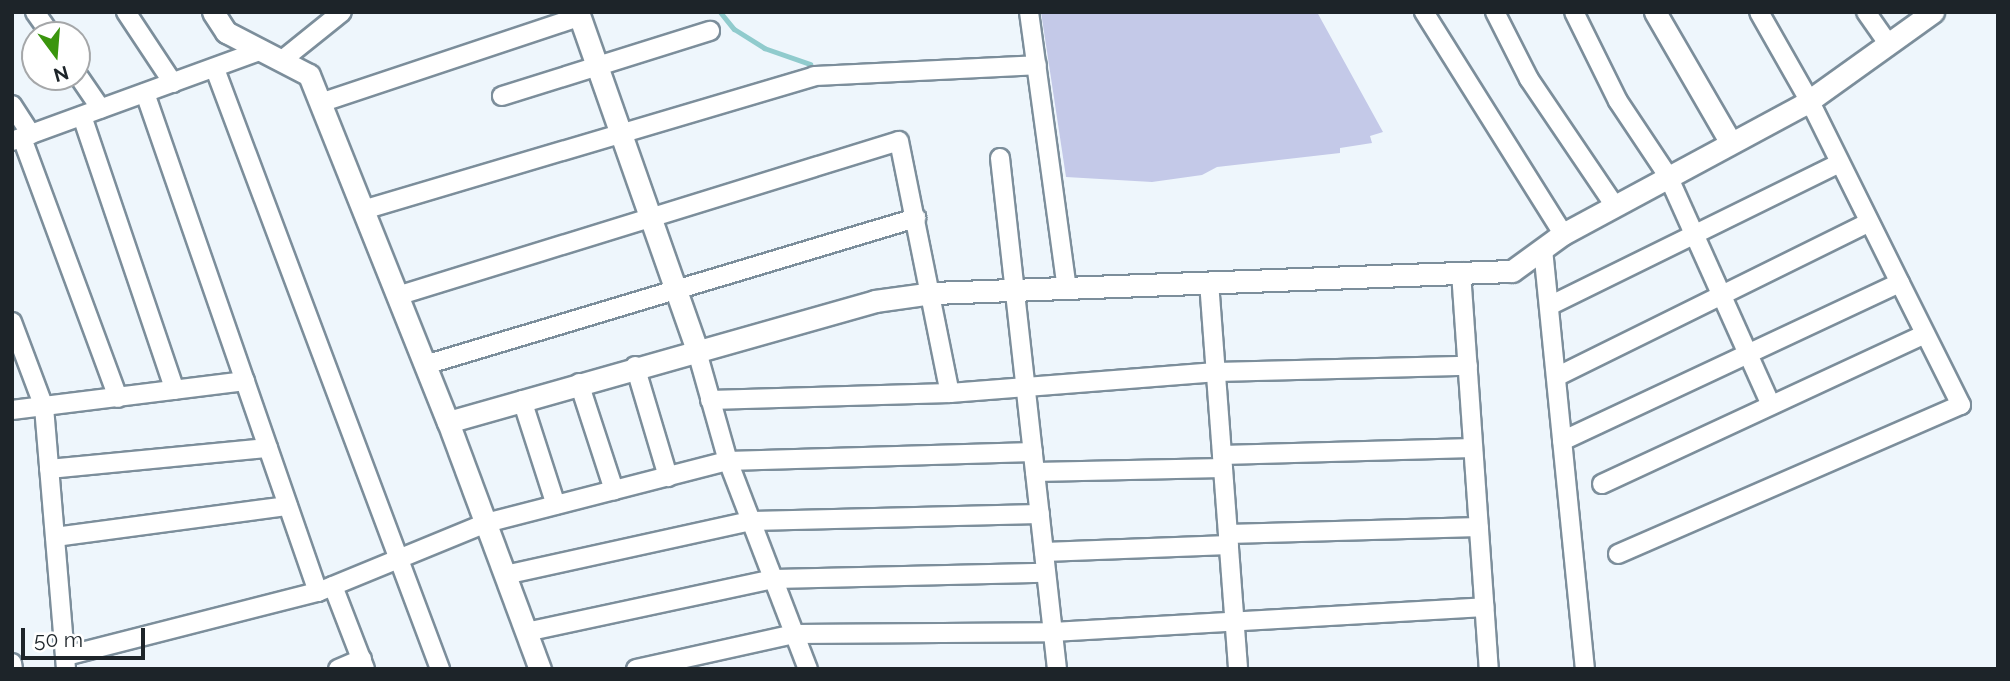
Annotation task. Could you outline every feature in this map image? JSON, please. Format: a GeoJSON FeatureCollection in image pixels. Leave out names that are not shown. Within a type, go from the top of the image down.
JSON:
{"type":"FeatureCollection","features":[{"type":"Feature","properties":{"kind":"street"},"geometry":{"type":"LineString","coordinates":[[126,12],[173,83]]}},
{"type":"Feature","properties":{"kind":"street"},"geometry":{"type":"LineString","coordinates":[[213,12],[226,32],[309,75],[448,422],[540,669]]}},
{"type":"Feature","properties":{"kind":"street"},"geometry":{"type":"LineString","coordinates":[[281,61],[342,12]]}},
{"type":"Feature","properties":{"kind":"street"},"geometry":{"type":"LineString","coordinates":[[1029,12],[1067,288]]}},
{"type":"Feature","properties":{"kind":"street"},"geometry":{"type":"LineString","coordinates":[[1424,12],[1563,234]]}},
{"type":"Feature","properties":{"kind":"street"},"geometry":{"type":"LineString","coordinates":[[1494,12],[1529,79],[1615,206]]}},
{"type":"Feature","properties":{"kind":"street"},"geometry":{"type":"LineString","coordinates":[[1574,12],[1618,101],[1668,176],[1772,405]]}},
{"type":"Feature","properties":{"kind":"street"},"geometry":{"type":"LineString","coordinates":[[1655,12],[1731,142]]}},
{"type":"Feature","properties":{"kind":"street"},"geometry":{"type":"LineString","coordinates":[[1618,554],[1961,405],[1808,100],[1759,12]]}},
{"type":"Feature","properties":{"kind":"street"},"geometry":{"type":"LineString","coordinates":[[1866,12],[1888,44]]}},
{"type":"Feature","properties":{"kind":"street"},"geometry":{"type":"LineString","coordinates":[[448,422],[696,348],[875,301],[933,293],[1512,271],[1563,234],[1808,100],[1933,12]]}},
{"type":"Feature","properties":{"kind":"street"},"geometry":{"type":"LineString","coordinates":[[320,103],[578,15],[696,348],[728,461],[808,669]]}},
{"type":"Feature","properties":{"kind":"street"},"geometry":{"type":"LineString","coordinates":[[502,96],[710,31]]}},
{"type":"Feature","properties":{"kind":"street"},"geometry":{"type":"LineString","coordinates":[[22,138],[260,51]]}},
{"type":"Feature","properties":{"kind":"street"},"geometry":{"type":"LineString","coordinates":[[363,210],[814,76],[1037,65]]}},
{"type":"Feature","properties":{"kind":"street"},"geometry":{"type":"LineString","coordinates":[[215,69],[440,669]]}},
{"type":"Feature","properties":{"kind":"street"},"geometry":{"type":"LineString","coordinates":[[89,91],[101,109]]}},
{"type":"Feature","properties":{"kind":"street"},"geometry":{"type":"LineString","coordinates":[[145,93],[288,506],[363,664],[338,669]]}},
{"type":"Feature","properties":{"kind":"street"},"geometry":{"type":"LineString","coordinates":[[12,105],[118,398]]}},
{"type":"Feature","properties":{"kind":"street"},"geometry":{"type":"LineString","coordinates":[[82,116],[175,390]]}},
{"type":"Feature","properties":{"kind":"street"},"geometry":{"type":"LineString","coordinates":[[397,296],[899,141],[933,293],[950,393]]}},
{"type":"Feature","properties":{"kind":"street"},"geometry":{"type":"LineString","coordinates":[[999,158],[1057,669]]}},
{"type":"Feature","properties":{"kind":"street"},"geometry":{"type":"LineString","coordinates":[[1549,306],[1840,163]]}},
{"type":"Feature","properties":{"kind":"street"},"geometry":{"type":"LineString","coordinates":[[425,365],[674,287],[916,218]]}},
{"type":"Feature","properties":{"kind":"street"},"geometry":{"type":"LineString","coordinates":[[1556,377],[1869,222]]}},
{"type":"Feature","properties":{"kind":"street"},"geometry":{"type":"LineString","coordinates":[[1543,248],[1585,669]]}},
{"type":"Feature","properties":{"kind":"street"},"geometry":{"type":"LineString","coordinates":[[1461,272],[1489,669]]}},
{"type":"Feature","properties":{"kind":"street"},"geometry":{"type":"LineString","coordinates":[[1209,282],[1238,669]]}},
{"type":"Feature","properties":{"kind":"street"},"geometry":{"type":"LineString","coordinates":[[1562,441],[1900,283]]}},
{"type":"Feature","properties":{"kind":"street"},"geometry":{"type":"LineString","coordinates":[[12,322],[44,407],[66,662],[326,589],[486,523],[728,461],[1033,452]]}},
{"type":"Feature","properties":{"kind":"street"},"geometry":{"type":"LineString","coordinates":[[1602,484],[1925,334]]}},
{"type":"Feature","properties":{"kind":"street"},"geometry":{"type":"LineString","coordinates":[[635,366],[668,477]]}},
{"type":"Feature","properties":{"kind":"street"},"geometry":{"type":"LineString","coordinates":[[710,400],[950,393],[1216,372],[1468,366]]}},
{"type":"Feature","properties":{"kind":"street"},"geometry":{"type":"LineString","coordinates":[[12,410],[245,381]]}},
{"type":"Feature","properties":{"kind":"street"},"geometry":{"type":"LineString","coordinates":[[579,383],[614,490]]}},
{"type":"Feature","properties":{"kind":"street"},"geometry":{"type":"LineString","coordinates":[[522,400],[556,505]]}},
{"type":"Feature","properties":{"kind":"street"},"geometry":{"type":"LineString","coordinates":[[49,469],[268,448]]}},
{"type":"Feature","properties":{"kind":"street"},"geometry":{"type":"LineString","coordinates":[[1035,472],[1473,448]]}},
{"type":"Feature","properties":{"kind":"street"},"geometry":{"type":"LineString","coordinates":[[55,537],[288,506]]}},
{"type":"Feature","properties":{"kind":"street"},"geometry":{"type":"LineString","coordinates":[[505,575],[751,521],[1040,514]]}},
{"type":"Feature","properties":{"kind":"street"},"geometry":{"type":"LineString","coordinates":[[1044,552],[1479,527]]}},
{"type":"Feature","properties":{"kind":"street"},"geometry":{"type":"LineString","coordinates":[[526,632],[773,579],[1046,573]]}},
{"type":"Feature","properties":{"kind":"street"},"geometry":{"type":"LineString","coordinates":[[636,669],[794,634],[1053,632],[1485,607]]}},
{"type":"Feature","properties":{"kind":"street"},"geometry":{"type":"LineString","coordinates":[[12,663],[13,669]]}},
{"type":"Feature","properties":{"kind":"shaded area"},"geometry":{"type":"Polygon","coordinates":[[[1041,12],[1317,12],[1383,132],[1370,136],[1372,143],[1340,148],[1340,153],[1217,167],[1202,175],[1152,182],[1066,177],[1041,12]]]}},
{"type":"Feature","properties":{"kind":"waterway"},"geometry":{"type":"LineString","coordinates":[[720,12],[734,29],[764,48],[810,64]]}}]}
